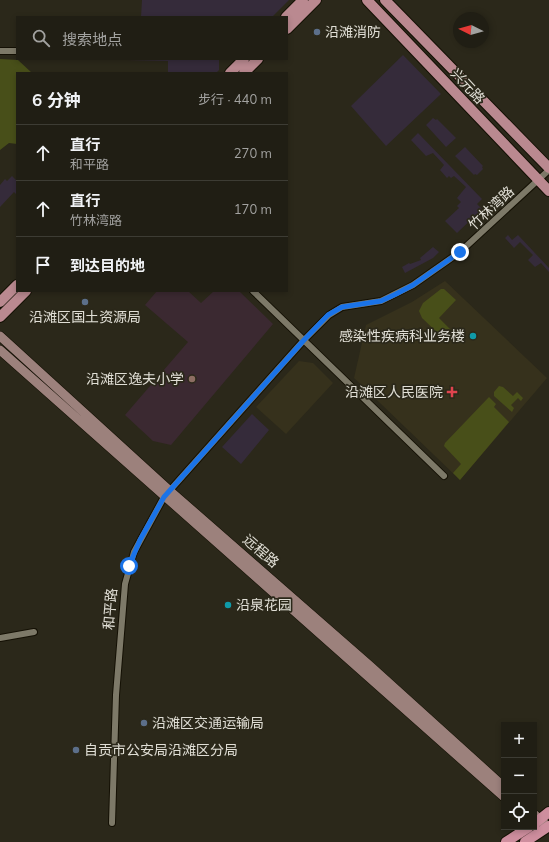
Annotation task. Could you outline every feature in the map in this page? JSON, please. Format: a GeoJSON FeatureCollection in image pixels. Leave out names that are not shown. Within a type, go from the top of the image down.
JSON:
{"type":"FeatureCollection","features":[{"type":"Feature","properties":{"kind":"highway"},"geometry":{"type":"LineString","coordinates":[[525,842],[549,812]]}},
{"type":"Feature","properties":{"kind":"highway"},"geometry":{"type":"LineString","coordinates":[[506,842],[524,830]]}},
{"type":"Feature","properties":{"kind":"main road"},"geometry":{"type":"LineString","coordinates":[[287,16],[303,0]]}},
{"type":"Feature","properties":{"kind":"main road"},"geometry":{"type":"LineString","coordinates":[[288,29],[316,0]]}},
{"type":"Feature","properties":{"kind":"main road","name":"兴元路"},"geometry":{"type":"LineString","coordinates":[[367,0],[549,191]]}},
{"type":"Feature","properties":{"kind":"main road","name":"兴元路"},"geometry":{"type":"LineString","coordinates":[[385,0],[549,169]]}},
{"type":"Feature","properties":{"kind":"main road"},"geometry":{"type":"LineString","coordinates":[[231,72],[243,60]]}},
{"type":"Feature","properties":{"kind":"main road"},"geometry":{"type":"LineString","coordinates":[[245,72],[257,60]]}},
{"type":"Feature","properties":{"kind":"main road"},"geometry":{"type":"LineString","coordinates":[[0,302],[16,286]]}},
{"type":"Feature","properties":{"kind":"main road"},"geometry":{"type":"LineString","coordinates":[[0,317],[25,292]]}},
{"type":"Feature","properties":{"kind":"main road","name":"远程路"},"geometry":{"type":"LineString","coordinates":[[0,336],[167,494],[501,794]]}},
{"type":"Feature","properties":{"kind":"main road","name":"远程路"},"geometry":{"type":"LineString","coordinates":[[0,350],[370,666],[501,783]]}},
{"type":"Feature","properties":{"kind":"street"},"geometry":{"type":"LineString","coordinates":[[0,52],[16,51]]}},
{"type":"Feature","properties":{"kind":"street","name":"竹林湾路"},"geometry":{"type":"LineString","coordinates":[[304,340],[328,315],[342,307],[381,301],[413,285],[460,252],[539,181],[549,169]]}},
{"type":"Feature","properties":{"kind":"street"},"geometry":{"type":"LineString","coordinates":[[254,292],[444,476]]}},
{"type":"Feature","properties":{"kind":"street","name":"和平路"},"geometry":{"type":"LineString","coordinates":[[112,823],[116,695],[125,584],[134,552],[167,494],[304,340]]}},
{"type":"Feature","properties":{"kind":"street"},"geometry":{"type":"LineString","coordinates":[[0,638],[34,632]]}},
{"type":"Feature","properties":{"kind":"shaded area"},"geometry":{"type":"Polygon","coordinates":[[[142,0],[289,0],[273,16],[141,16],[142,0]]]}},
{"type":"Feature","properties":{"kind":"shaded area"},"geometry":{"type":"Polygon","coordinates":[[[403,55],[441,94],[386,146],[351,106],[403,55]]]}},
{"type":"Feature","properties":{"kind":"shaded area"},"geometry":{"type":"Polygon","coordinates":[[[127,60],[219,60],[219,70],[217,72],[168,72],[168,61],[127,60]]]}},
{"type":"Feature","properties":{"kind":"shaded area"},"geometry":{"type":"Polygon","coordinates":[[[433,118],[436,120],[437,119],[456,138],[446,147],[426,125],[433,118]]]}},
{"type":"Feature","properties":{"kind":"shaded area"},"geometry":{"type":"Polygon","coordinates":[[[418,133],[482,199],[477,204],[482,209],[457,233],[445,221],[459,208],[457,206],[461,202],[457,198],[466,187],[454,176],[451,178],[449,176],[447,178],[440,170],[444,165],[433,153],[426,156],[411,140],[418,133]]]}},
{"type":"Feature","properties":{"kind":"shaded area"},"geometry":{"type":"Polygon","coordinates":[[[465,147],[483,166],[483,169],[477,175],[474,175],[455,156],[465,147]]]}},
{"type":"Feature","properties":{"kind":"shaded area"},"geometry":{"type":"Polygon","coordinates":[[[12,176],[16,180],[16,194],[14,192],[0,207],[0,185],[5,179],[7,181],[12,176]]]}},
{"type":"Feature","properties":{"kind":"shaded area"},"geometry":{"type":"Polygon","coordinates":[[[508,235],[512,240],[518,235],[549,268],[549,272],[541,263],[535,267],[528,260],[533,255],[520,242],[514,248],[505,238],[508,235]]]}},
{"type":"Feature","properties":{"kind":"shaded area"},"geometry":{"type":"Polygon","coordinates":[[[433,247],[439,252],[433,258],[405,273],[402,267],[409,263],[410,264],[421,260],[420,258],[433,247]]]}},
{"type":"Feature","properties":{"kind":"shaded area","name":"沿滩区人民医院"},"geometry":{"type":"Polygon","coordinates":[[[445,281],[547,378],[460,480],[354,378],[366,325],[412,302],[445,281]]]}},
{"type":"Feature","properties":{"kind":"shaded area","name":"沿滩区逸夫小学"},"geometry":{"type":"Polygon","coordinates":[[[156,292],[189,292],[201,303],[213,292],[240,292],[273,324],[171,445],[153,441],[125,415],[188,342],[145,305],[156,292]]]}},
{"type":"Feature","properties":{"kind":"shaded area"},"geometry":{"type":"Polygon","coordinates":[[[299,361],[313,363],[333,383],[286,434],[256,407],[299,361]]]}},
{"type":"Feature","properties":{"kind":"shaded area"},"geometry":{"type":"Polygon","coordinates":[[[252,414],[269,430],[241,464],[222,447],[252,414]]]}},
{"type":"Feature","properties":{"kind":"green space"},"geometry":{"type":"Polygon","coordinates":[[[0,59],[18,60],[31,72],[16,72],[16,144],[9,143],[0,150],[0,59]]]}},
{"type":"Feature","properties":{"kind":"green space"},"geometry":{"type":"Polygon","coordinates":[[[441,289],[444,289],[456,300],[439,318],[450,329],[442,337],[422,318],[419,311],[423,303],[441,289]]]}},
{"type":"Feature","properties":{"kind":"green space"},"geometry":{"type":"Polygon","coordinates":[[[499,386],[503,387],[513,396],[517,392],[523,398],[521,401],[518,398],[511,405],[514,408],[512,412],[494,396],[494,392],[499,386]]]}},
{"type":"Feature","properties":{"kind":"green space"},"geometry":{"type":"Polygon","coordinates":[[[489,397],[496,404],[494,407],[509,422],[460,480],[453,473],[461,464],[444,446],[445,443],[489,397]]]}},
{"type":"Feature","properties":{"kind":"place","name":"沿滩消防"},"geometry":{"type":"Point","coordinates":[317,32]}},
{"type":"Feature","properties":{"kind":"place","name":"沿滩区国土资源局"},"geometry":{"type":"Point","coordinates":[85,302]}},
{"type":"Feature","properties":{"kind":"place","name":"感染性疾病科业务楼"},"geometry":{"type":"Point","coordinates":[473,336]}},
{"type":"Feature","properties":{"kind":"place","name":"沿滩区逸夫小学"},"geometry":{"type":"Point","coordinates":[192,379]}},
{"type":"Feature","properties":{"kind":"place","name":"沿滩区人民医院"},"geometry":{"type":"Point","coordinates":[452,392]}},
{"type":"Feature","properties":{"kind":"place","name":"沿泉花园"},"geometry":{"type":"Point","coordinates":[228,605]}},
{"type":"Feature","properties":{"kind":"place","name":"沿滩区交通运输局"},"geometry":{"type":"Point","coordinates":[144,723]}},
{"type":"Feature","properties":{"kind":"place","name":"自贡市公安局沿滩区分局"},"geometry":{"type":"Point","coordinates":[76,750]}},
{"type":"Feature","properties":{"kind":"route"},"geometry":{"type":"LineString","coordinates":[[129,566],[140,540],[164,497],[328,315],[342,307],[381,301],[396,294],[413,285],[460,252]]}}]}
